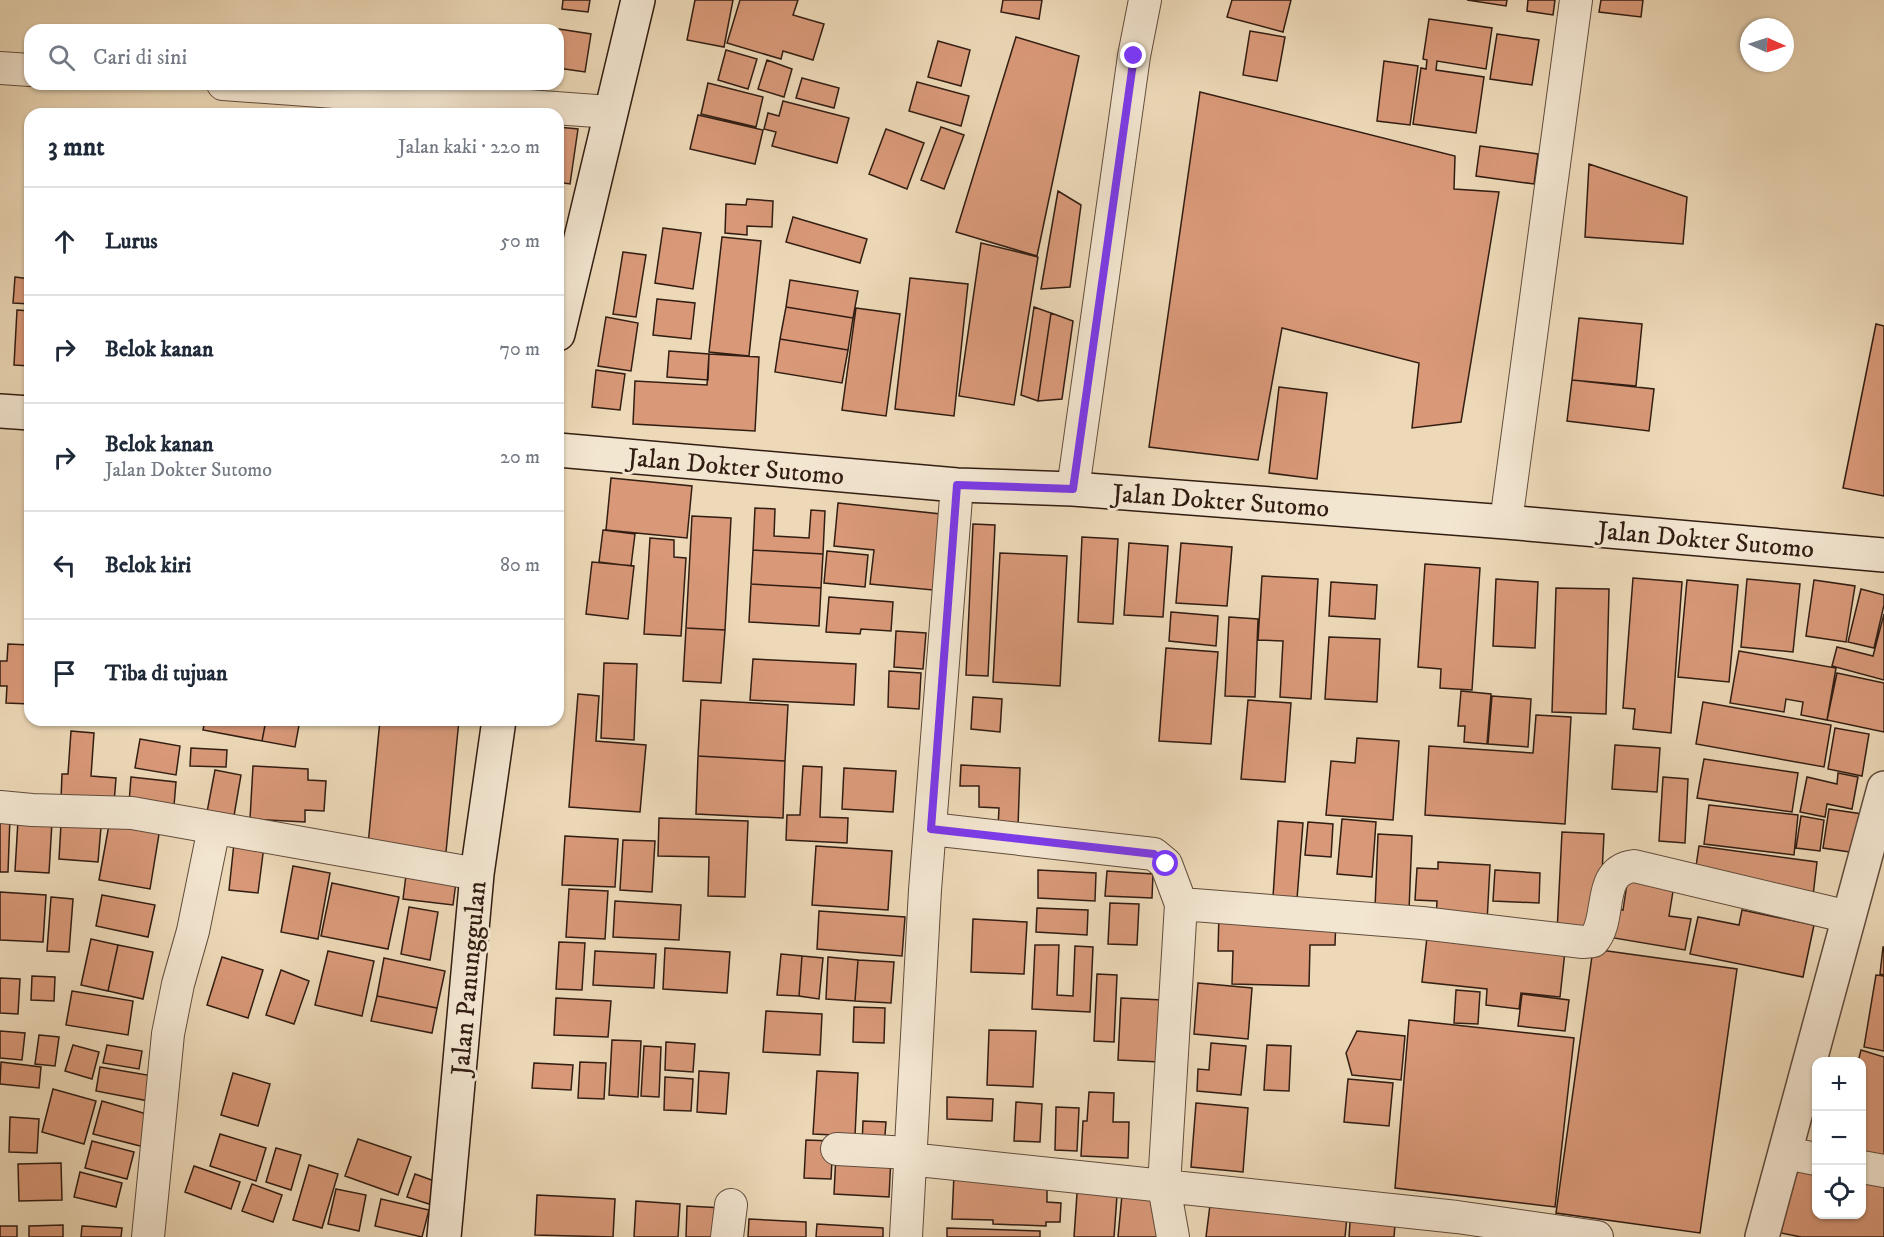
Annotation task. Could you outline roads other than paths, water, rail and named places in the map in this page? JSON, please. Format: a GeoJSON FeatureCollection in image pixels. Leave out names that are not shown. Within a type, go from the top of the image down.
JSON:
{"type":"FeatureCollection","features":[{"type":"Feature","properties":{"kind":"main road"},"geometry":{"type":"LineString","coordinates":[[564,308],[638,0]]}},
{"type":"Feature","properties":{"kind":"main road"},"geometry":{"type":"LineString","coordinates":[[0,411],[24,413]]}},
{"type":"Feature","properties":{"kind":"main road","name":"Jalan Dokter Sutomo"},"geometry":{"type":"LineString","coordinates":[[570,451],[957,485],[1073,489],[1506,522],[1884,555]]}},
{"type":"Feature","properties":{"kind":"main road","name":"Jalan Panunggulan"},"geometry":{"type":"LineString","coordinates":[[444,1237],[477,874],[498,726]]}},
{"type":"Feature","properties":{"kind":"main road"},"geometry":{"type":"LineString","coordinates":[[1762,1237],[1801,1156],[1849,917],[1884,788]]}},
{"type":"Feature","properties":{"kind":"street"},"geometry":{"type":"LineString","coordinates":[[1073,489],[1134,56],[1145,0]]}},
{"type":"Feature","properties":{"kind":"street"},"geometry":{"type":"LineString","coordinates":[[1506,522],[1576,0]]}},
{"type":"Feature","properties":{"kind":"street"},"geometry":{"type":"LineString","coordinates":[[0,68],[24,70]]}},
{"type":"Feature","properties":{"kind":"street"},"geometry":{"type":"LineString","coordinates":[[305,90],[555,108]]}},
{"type":"Feature","properties":{"kind":"street"},"geometry":{"type":"LineString","coordinates":[[564,109],[610,112]]}},
{"type":"Feature","properties":{"kind":"street"},"geometry":{"type":"LineString","coordinates":[[906,1237],[909,1156],[931,829],[957,485]]}},
{"type":"Feature","properties":{"kind":"street"},"geometry":{"type":"LineString","coordinates":[[0,807],[132,813],[477,874]]}},
{"type":"Feature","properties":{"kind":"street"},"geometry":{"type":"LineString","coordinates":[[148,1237],[168,1034],[178,984],[193,931],[214,828]]}},
{"type":"Feature","properties":{"kind":"street"},"geometry":{"type":"LineString","coordinates":[[931,829],[1154,854],[1166,864],[1181,904],[1164,1186],[1173,1237]]}},
{"type":"Feature","properties":{"kind":"street"},"geometry":{"type":"LineString","coordinates":[[1181,904],[1422,923],[1583,942],[1593,941],[1600,933],[1608,891],[1614,876],[1624,867],[1634,866],[1849,917]]}},
{"type":"Feature","properties":{"kind":"street"},"geometry":{"type":"LineString","coordinates":[[837,1149],[1457,1217],[1597,1237]]}},
{"type":"Feature","properties":{"kind":"street"},"geometry":{"type":"LineString","coordinates":[[1866,1168],[1884,1171]]}},
{"type":"Feature","properties":{"kind":"street"},"geometry":{"type":"LineString","coordinates":[[727,1237],[731,1205]]}}]}
